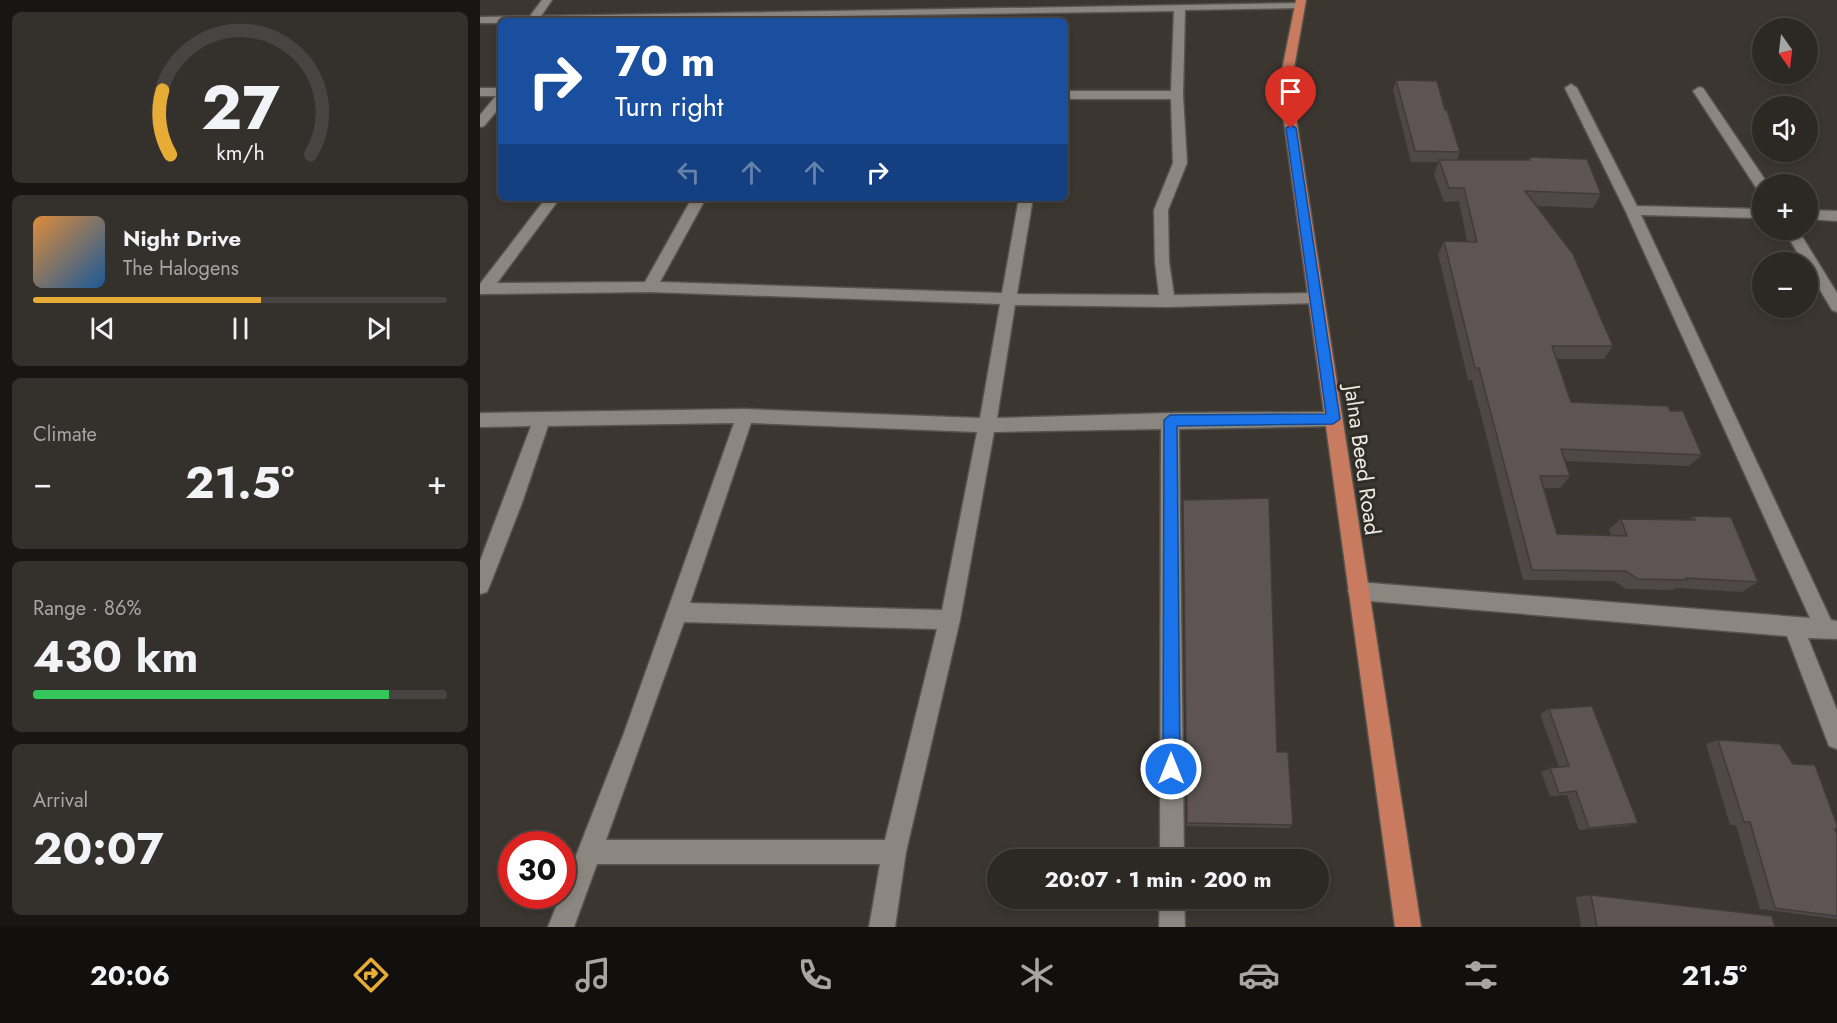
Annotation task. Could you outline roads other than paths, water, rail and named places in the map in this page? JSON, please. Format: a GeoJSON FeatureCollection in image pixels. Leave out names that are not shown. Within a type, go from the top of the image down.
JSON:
{"type":"FeatureCollection","features":[{"type":"Feature","properties":{"kind":"main road","name":"Jalna Beed Road"},"geometry":{"type":"LineString","coordinates":[[1301,2],[1285,85],[1408,927]]}},
{"type":"Feature","properties":{"kind":"street"},"geometry":{"type":"LineString","coordinates":[[534,18],[547,0]]}},
{"type":"Feature","properties":{"kind":"street"},"geometry":{"type":"LineString","coordinates":[[610,18],[1087,4],[1179,7],[1301,2]]}},
{"type":"Feature","properties":{"kind":"street"},"geometry":{"type":"LineString","coordinates":[[1167,301],[1162,262],[1161,210],[1180,163],[1177,95],[1179,7]]}},
{"type":"Feature","properties":{"kind":"street"},"geometry":{"type":"LineString","coordinates":[[480,20],[498,20]]}},
{"type":"Feature","properties":{"kind":"street"},"geometry":{"type":"LineString","coordinates":[[1571,88],[1632,210],[1831,630]]}},
{"type":"Feature","properties":{"kind":"street"},"geometry":{"type":"LineString","coordinates":[[480,92],[498,92]]}},
{"type":"Feature","properties":{"kind":"street"},"geometry":{"type":"LineString","coordinates":[[1699,92],[1754,174]]}},
{"type":"Feature","properties":{"kind":"street"},"geometry":{"type":"LineString","coordinates":[[1068,95],[1177,95]]}},
{"type":"Feature","properties":{"kind":"street"},"geometry":{"type":"LineString","coordinates":[[480,123],[498,102]]}},
{"type":"Feature","properties":{"kind":"street"},"geometry":{"type":"LineString","coordinates":[[483,289],[551,201]]}},
{"type":"Feature","properties":{"kind":"street"},"geometry":{"type":"LineString","coordinates":[[650,287],[697,201]]}},
{"type":"Feature","properties":{"kind":"street"},"geometry":{"type":"LineString","coordinates":[[882,927],[894,852],[950,620],[987,425],[1025,201]]}},
{"type":"Feature","properties":{"kind":"street"},"geometry":{"type":"LineString","coordinates":[[1632,210],[1752,213]]}},
{"type":"Feature","properties":{"kind":"street"},"geometry":{"type":"LineString","coordinates":[[1818,215],[1837,216]]}},
{"type":"Feature","properties":{"kind":"street"},"geometry":{"type":"LineString","coordinates":[[1797,240],[1837,306]]}},
{"type":"Feature","properties":{"kind":"street"},"geometry":{"type":"LineString","coordinates":[[483,289],[650,287],[1007,299],[1316,300]]}},
{"type":"Feature","properties":{"kind":"street"},"geometry":{"type":"LineString","coordinates":[[561,927],[677,612],[745,416]]}},
{"type":"Feature","properties":{"kind":"street"},"geometry":{"type":"LineString","coordinates":[[480,420],[745,416],[987,425],[1170,420],[1333,419]]}},
{"type":"Feature","properties":{"kind":"street"},"geometry":{"type":"LineString","coordinates":[[480,585],[513,503],[542,419]]}},
{"type":"Feature","properties":{"kind":"street"},"geometry":{"type":"LineString","coordinates":[[1170,420],[1172,849]]}},
{"type":"Feature","properties":{"kind":"street"},"geometry":{"type":"LineString","coordinates":[[1358,591],[1831,630]]}},
{"type":"Feature","properties":{"kind":"street"},"geometry":{"type":"LineString","coordinates":[[677,612],[950,620]]}},
{"type":"Feature","properties":{"kind":"street"},"geometry":{"type":"LineString","coordinates":[[1793,626],[1837,738]]}},
{"type":"Feature","properties":{"kind":"street"},"geometry":{"type":"LineString","coordinates":[[590,852],[894,852]]}},
{"type":"Feature","properties":{"kind":"street"},"geometry":{"type":"LineString","coordinates":[[1172,909],[1172,927]]}}]}
